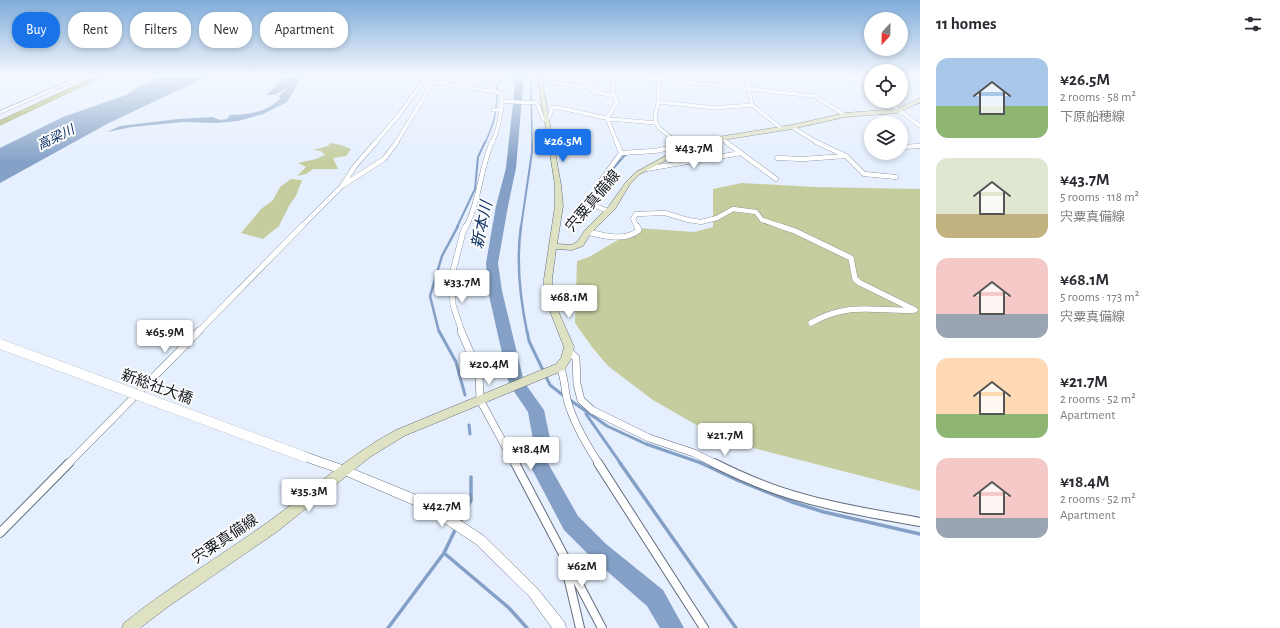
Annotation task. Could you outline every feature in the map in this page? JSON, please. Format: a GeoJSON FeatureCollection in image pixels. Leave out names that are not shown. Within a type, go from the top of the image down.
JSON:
{"type":"FeatureCollection","features":[{"type":"Feature","properties":{"kind":"highway"},"geometry":{"type":"LineString","coordinates":[[0,123],[41,104]]}},
{"type":"Feature","properties":{"kind":"main road"},"geometry":{"type":"LineString","coordinates":[[544,104],[558,185],[559,206],[553,246]]}},
{"type":"Feature","properties":{"kind":"main road","name":"宍粟真備線"},"geometry":{"type":"LineString","coordinates":[[569,351],[548,291],[548,279],[553,246],[572,248],[580,244],[588,232],[608,211],[628,182],[638,173],[682,147],[700,140],[794,127],[845,115],[900,110],[911,104]]}},
{"type":"Feature","properties":{"kind":"main road"},"geometry":{"type":"LineString","coordinates":[[560,367],[566,359],[569,351]]}},
{"type":"Feature","properties":{"kind":"main road","name":"宍粟真備線"},"geometry":{"type":"LineString","coordinates":[[129,628],[153,608],[273,526],[344,470],[386,440],[560,367]]}},
{"type":"Feature","properties":{"kind":"street"},"geometry":{"type":"LineString","coordinates":[[0,113],[20,104]]}},
{"type":"Feature","properties":{"kind":"street"},"geometry":{"type":"LineString","coordinates":[[0,533],[342,186],[355,166],[406,104]]}},
{"type":"Feature","properties":{"kind":"street"},"geometry":{"type":"LineString","coordinates":[[342,186],[384,159],[394,147],[420,104]]}},
{"type":"Feature","properties":{"kind":"street"},"geometry":{"type":"LineString","coordinates":[[500,104],[497,110],[497,132],[487,154],[473,214],[463,232],[452,275],[453,305],[460,328],[479,373],[484,398],[562,553],[602,628]]}},
{"type":"Feature","properties":{"kind":"street"},"geometry":{"type":"LineString","coordinates":[[537,104],[543,119],[546,120],[549,118],[552,108],[556,107],[607,118],[656,123]]}},
{"type":"Feature","properties":{"kind":"street"},"geometry":{"type":"LineString","coordinates":[[607,118],[617,104]]}},
{"type":"Feature","properties":{"kind":"street"},"geometry":{"type":"LineString","coordinates":[[658,104],[655,117],[656,123],[659,128],[682,147]]}},
{"type":"Feature","properties":{"kind":"street"},"geometry":{"type":"LineString","coordinates":[[680,104],[715,108],[752,105],[781,128]]}},
{"type":"Feature","properties":{"kind":"street"},"geometry":{"type":"LineString","coordinates":[[828,104],[845,115]]}},
{"type":"Feature","properties":{"kind":"street"},"geometry":{"type":"LineString","coordinates":[[897,108],[920,126]]}},
{"type":"Feature","properties":{"kind":"street"},"geometry":{"type":"LineString","coordinates":[[607,118],[621,153]]}},
{"type":"Feature","properties":{"kind":"street"},"geometry":{"type":"LineString","coordinates":[[794,127],[810,139],[856,163],[864,174],[896,176]]}},
{"type":"Feature","properties":{"kind":"street"},"geometry":{"type":"LineString","coordinates":[[721,138],[776,179]]}},
{"type":"Feature","properties":{"kind":"street"},"geometry":{"type":"LineString","coordinates":[[908,147],[920,146]]}},
{"type":"Feature","properties":{"kind":"street"},"geometry":{"type":"LineString","coordinates":[[621,153],[655,151],[682,147]]}},
{"type":"Feature","properties":{"kind":"street"},"geometry":{"type":"LineString","coordinates":[[608,211],[590,204],[600,182],[621,153]]}},
{"type":"Feature","properties":{"kind":"street"},"geometry":{"type":"LineString","coordinates":[[646,169],[741,153]]}},
{"type":"Feature","properties":{"kind":"street"},"geometry":{"type":"LineString","coordinates":[[777,158],[796,160],[845,156]]}},
{"type":"Feature","properties":{"kind":"street"},"geometry":{"type":"LineString","coordinates":[[588,232],[618,237],[636,234],[639,230],[633,219],[636,214],[666,213],[688,220],[701,222],[717,218],[733,209],[756,212],[762,220],[795,231],[851,258],[855,279],[860,284],[915,310],[900,312],[852,308],[836,311],[811,323]]}},
{"type":"Feature","properties":{"kind":"street","name":"新総社大橋"},"geometry":{"type":"LineString","coordinates":[[0,344],[344,470],[427,504],[480,540],[533,592],[560,628]]}},
{"type":"Feature","properties":{"kind":"street"},"geometry":{"type":"LineString","coordinates":[[569,351],[576,358],[577,384],[581,400],[592,410],[649,438],[694,453],[740,475],[800,498],[846,509],[920,522]]}},
{"type":"Feature","properties":{"kind":"street"},"geometry":{"type":"LineString","coordinates":[[560,367],[564,376],[568,405],[580,434],[704,628]]}},
{"type":"Feature","properties":{"kind":"street"},"geometry":{"type":"LineString","coordinates":[[562,553],[580,628]]}},
{"type":"Feature","properties":{"kind":"green space"},"geometry":{"type":"Polygon","coordinates":[[[330,143],[351,149],[346,156],[333,158],[338,169],[313,169],[306,174],[297,176],[306,167],[298,163],[316,159],[325,155],[321,151],[313,150],[328,146],[330,143]]]}},
{"type":"Feature","properties":{"kind":"green space"},"geometry":{"type":"Polygon","coordinates":[[[291,179],[302,180],[296,196],[290,204],[279,226],[263,239],[241,233],[261,209],[273,200],[280,187],[291,179]]]}},
{"type":"Feature","properties":{"kind":"green space"},"geometry":{"type":"Polygon","coordinates":[[[742,183],[815,187],[920,189],[920,491],[749,447],[705,430],[653,400],[608,366],[575,323],[577,261],[589,257],[638,228],[694,232],[713,227],[713,189],[742,183]]]}},
{"type":"Feature","properties":{"kind":"water","name":"高梁川"},"geometry":{"type":"Polygon","coordinates":[[[99,104],[148,104],[107,124],[0,183],[0,148],[63,117],[99,104]]]}},
{"type":"Feature","properties":{"kind":"water"},"geometry":{"type":"Polygon","coordinates":[[[273,104],[282,104],[263,114],[238,121],[217,123],[183,122],[132,127],[107,132],[120,126],[178,119],[213,117],[220,120],[227,119],[230,115],[257,112],[273,104]]]}},
{"type":"Feature","properties":{"kind":"waterway"},"geometry":{"type":"LineString","coordinates":[[485,143],[492,127],[497,104]]}},
{"type":"Feature","properties":{"kind":"waterway","name":"新本川"},"geometry":{"type":"LineString","coordinates":[[517,104],[511,168],[502,206],[492,263],[495,291],[517,384],[536,410],[543,448],[534,456],[571,523],[599,551],[655,598],[673,628]]}},
{"type":"Feature","properties":{"kind":"waterway"},"geometry":{"type":"LineString","coordinates":[[531,104],[532,143]]}},
{"type":"Feature","properties":{"kind":"waterway"},"geometry":{"type":"LineString","coordinates":[[457,227],[475,189],[478,157],[485,142]]}},
{"type":"Feature","properties":{"kind":"waterway"},"geometry":{"type":"LineString","coordinates":[[521,227],[532,143]]}},
{"type":"Feature","properties":{"kind":"waterway"},"geometry":{"type":"LineString","coordinates":[[594,202],[605,178],[625,155],[628,154]]}},
{"type":"Feature","properties":{"kind":"waterway"},"geometry":{"type":"LineString","coordinates":[[439,332],[430,296],[442,256],[458,226]]}},
{"type":"Feature","properties":{"kind":"waterway"},"geometry":{"type":"LineString","coordinates":[[521,226],[519,266],[522,306],[527,332]]}},
{"type":"Feature","properties":{"kind":"waterway"},"geometry":{"type":"LineString","coordinates":[[439,331],[456,362],[465,395]]}},
{"type":"Feature","properties":{"kind":"waterway"},"geometry":{"type":"LineString","coordinates":[[527,331],[529,341],[550,385],[564,396]]}},
{"type":"Feature","properties":{"kind":"waterway"},"geometry":{"type":"LineString","coordinates":[[570,400],[607,426],[646,444],[704,464]]}},
{"type":"Feature","properties":{"kind":"waterway"},"geometry":{"type":"LineString","coordinates":[[586,414],[621,464]]}},
{"type":"Feature","properties":{"kind":"waterway"},"geometry":{"type":"LineString","coordinates":[[469,425],[470,434]]}},
{"type":"Feature","properties":{"kind":"waterway"},"geometry":{"type":"LineString","coordinates":[[620,463],[736,628]]}},
{"type":"Feature","properties":{"kind":"waterway"},"geometry":{"type":"LineString","coordinates":[[701,463],[737,480],[792,502],[824,512],[920,534]]}},
{"type":"Feature","properties":{"kind":"waterway"},"geometry":{"type":"LineString","coordinates":[[460,522],[471,500],[471,477]]}},
{"type":"Feature","properties":{"kind":"waterway"},"geometry":{"type":"LineString","coordinates":[[444,553],[456,528]]}},
{"type":"Feature","properties":{"kind":"waterway"},"geometry":{"type":"LineString","coordinates":[[388,628],[444,553]]}},
{"type":"Feature","properties":{"kind":"waterway"},"geometry":{"type":"LineString","coordinates":[[444,553],[509,608],[527,628]]}}]}
